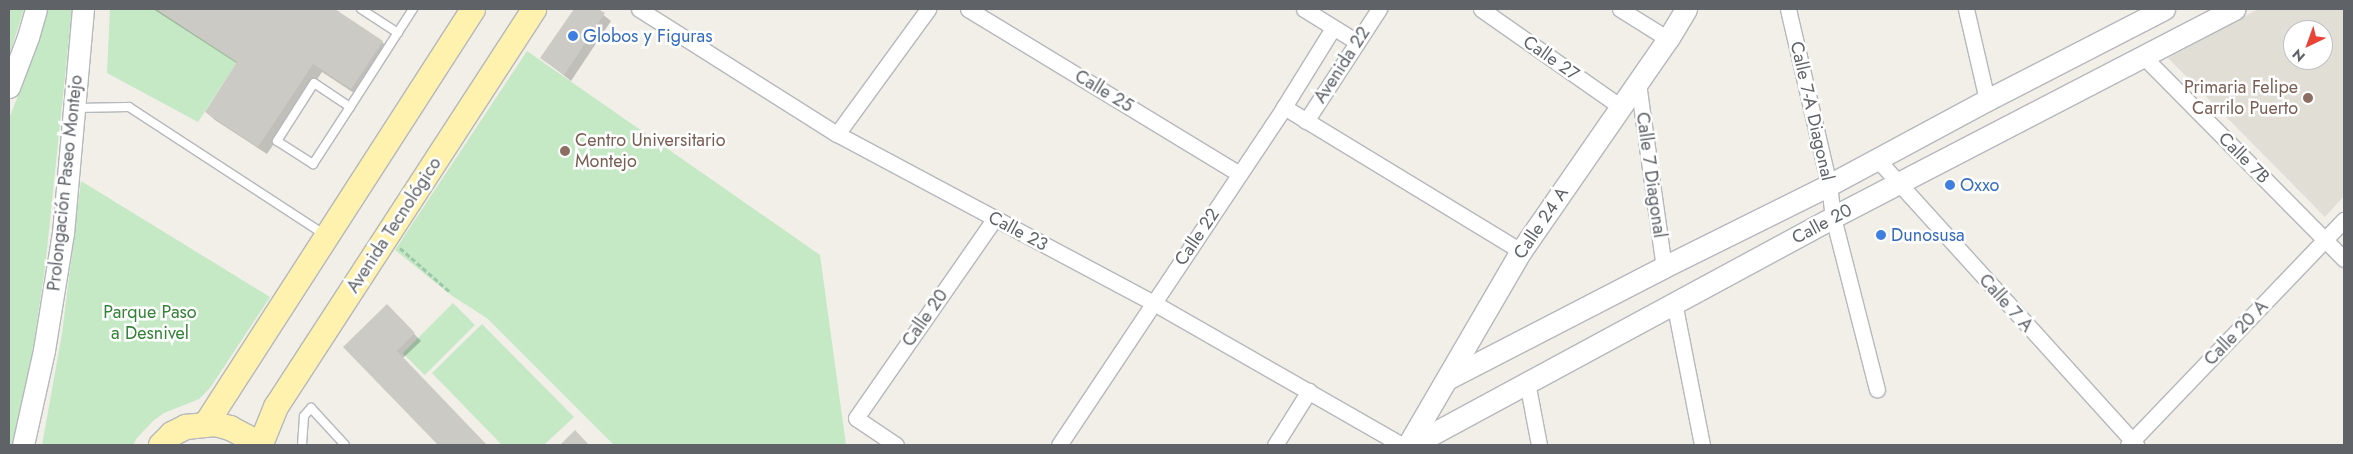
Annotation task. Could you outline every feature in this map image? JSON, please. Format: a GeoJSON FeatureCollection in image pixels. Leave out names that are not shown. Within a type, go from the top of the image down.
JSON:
{"type":"FeatureCollection","features":[{"type":"Feature","properties":{"kind":"main road"},"geometry":{"type":"LineString","coordinates":[[206,424],[473,9]]}},
{"type":"Feature","properties":{"kind":"main road","name":"Avenida Tecnológico"},"geometry":{"type":"LineString","coordinates":[[261,444],[276,407],[534,9]]}},
{"type":"Feature","properties":{"kind":"main road"},"geometry":{"type":"LineString","coordinates":[[161,445],[172,434],[186,427],[206,424],[230,428],[261,444]]}},
{"type":"Feature","properties":{"kind":"street"},"geometry":{"type":"LineString","coordinates":[[9,88],[36,9]]}},
{"type":"Feature","properties":{"kind":"street","name":"Prolongación Paseo Montejo"},"geometry":{"type":"LineString","coordinates":[[22,445],[44,350],[63,233],[83,9]]}},
{"type":"Feature","properties":{"kind":"street","name":"Calle 23"},"geometry":{"type":"LineString","coordinates":[[639,9],[837,134],[1152,302],[1402,445]]}},
{"type":"Feature","properties":{"kind":"street"},"geometry":{"type":"LineString","coordinates":[[837,134],[928,9]]}},
{"type":"Feature","properties":{"kind":"street","name":"Calle 25"},"geometry":{"type":"LineString","coordinates":[[968,9],[1239,174]]}},
{"type":"Feature","properties":{"kind":"street"},"geometry":{"type":"LineString","coordinates":[[1304,9],[1357,42]]}},
{"type":"Feature","properties":{"kind":"street","name":"Avenida 22"},"geometry":{"type":"LineString","coordinates":[[1306,121],[1379,9]]}},
{"type":"Feature","properties":{"kind":"street","name":"Calle 27"},"geometry":{"type":"LineString","coordinates":[[1481,9],[1621,108]]}},
{"type":"Feature","properties":{"kind":"street"},"geometry":{"type":"LineString","coordinates":[[1620,9],[1668,39]]}},
{"type":"Feature","properties":{"kind":"street","name":"Calle 24 A"},"geometry":{"type":"LineString","coordinates":[[1410,445],[1521,251],[1621,108],[1686,9]]}},
{"type":"Feature","properties":{"kind":"street","name":"Calle 7-A Diagonal"},"geometry":{"type":"LineString","coordinates":[[1788,9],[1829,185],[1833,217],[1876,389]]}},
{"type":"Feature","properties":{"kind":"street"},"geometry":{"type":"LineString","coordinates":[[1966,9],[1987,100]]}},
{"type":"Feature","properties":{"kind":"street","name":"Calle 20"},"geometry":{"type":"LineString","coordinates":[[1447,379],[1664,267],[1829,185],[1987,100],[2164,9]]}},
{"type":"Feature","properties":{"kind":"street","name":"Calle 20"},"geometry":{"type":"LineString","coordinates":[[1410,445],[1833,217],[1899,185],[2234,9]]}},
{"type":"Feature","properties":{"kind":"street","name":"Calle 22"},"geometry":{"type":"LineString","coordinates":[[1059,445],[1152,302],[1284,107],[1333,28]]}},
{"type":"Feature","properties":{"kind":"street","name":"Calle 7B"},"geometry":{"type":"LineString","coordinates":[[2144,57],[2344,259]]}},
{"type":"Feature","properties":{"kind":"street","name":"Calle 7 Diagonal"},"geometry":{"type":"LineString","coordinates":[[1638,83],[1664,267]]}},
{"type":"Feature","properties":{"kind":"street"},"geometry":{"type":"LineString","coordinates":[[1284,107],[1521,251]]}},
{"type":"Feature","properties":{"kind":"street","name":"Calle 7 A"},"geometry":{"type":"LineString","coordinates":[[1877,159],[2132,444]]}},
{"type":"Feature","properties":{"kind":"street","name":"Calle 20"},"geometry":{"type":"LineString","coordinates":[[896,445],[856,418],[995,218]]}},
{"type":"Feature","properties":{"kind":"street","name":"Calle 20 A"},"geometry":{"type":"LineString","coordinates":[[2132,444],[2344,220]]}},
{"type":"Feature","properties":{"kind":"street"},"geometry":{"type":"LineString","coordinates":[[1674,302],[1702,445]]}},
{"type":"Feature","properties":{"kind":"street"},"geometry":{"type":"LineString","coordinates":[[1527,382],[1539,445]]}},
{"type":"Feature","properties":{"kind":"street"},"geometry":{"type":"LineString","coordinates":[[1275,445],[1309,391]]}},
{"type":"Feature","properties":{"kind":"lane"},"geometry":{"type":"LineString","coordinates":[[361,9],[398,33]]}},
{"type":"Feature","properties":{"kind":"lane"},"geometry":{"type":"LineString","coordinates":[[350,107],[314,83],[277,141],[313,164],[350,107],[398,33],[413,9]]}},
{"type":"Feature","properties":{"kind":"lane"},"geometry":{"type":"LineString","coordinates":[[74,108],[129,107],[327,236]]}},
{"type":"Feature","properties":{"kind":"lane"},"geometry":{"type":"LineString","coordinates":[[302,445],[304,416],[310,408],[345,445]]}},
{"type":"Feature","properties":{"kind":"path"},"geometry":{"type":"LineString","coordinates":[[386,237],[450,292]]}},
{"type":"Feature","properties":{"kind":"shaded area"},"geometry":{"type":"Polygon","coordinates":[[[2258,9],[2344,9],[2344,196],[2325,217],[2168,58],[2258,9]]]}},
{"type":"Feature","properties":{"kind":"green space"},"geometry":{"type":"Polygon","coordinates":[[[9,9],[24,9],[9,56],[9,9]]]}},
{"type":"Feature","properties":{"kind":"green space"},"geometry":{"type":"Polygon","coordinates":[[[48,9],[72,9],[45,268],[25,403],[16,445],[9,445],[9,119],[31,62],[48,9]]]}},
{"type":"Feature","properties":{"kind":"green space"},"geometry":{"type":"Polygon","coordinates":[[[110,9],[156,9],[237,62],[198,122],[107,73],[110,9]]]}},
{"type":"Feature","properties":{"kind":"green space","name":"Centro Universitario Montejo"},"geometry":{"type":"Polygon","coordinates":[[[527,51],[820,255],[846,445],[614,445],[488,319],[451,295],[395,250],[527,51]]]}},
{"type":"Feature","properties":{"kind":"green space","name":"Parque Paso a Desnivel"},"geometry":{"type":"Polygon","coordinates":[[[81,181],[270,297],[210,388],[199,399],[164,413],[153,421],[133,445],[42,445],[62,334],[81,181]]]}},
{"type":"Feature","properties":{"kind":"green space"},"geometry":{"type":"Polygon","coordinates":[[[453,303],[475,325],[425,375],[403,353],[453,303]]]}},
{"type":"Feature","properties":{"kind":"green space"},"geometry":{"type":"Polygon","coordinates":[[[482,324],[574,417],[544,445],[502,445],[432,373],[482,324]]]}},
{"type":"Feature","properties":{"kind":"building"},"geometry":{"type":"Polygon","coordinates":[[[156,9],[335,9],[383,41],[351,89],[313,64],[258,147],[205,112],[237,62],[156,9]]]}},
{"type":"Feature","properties":{"kind":"building","name":"Globos y Figuras"},"geometry":{"type":"Polygon","coordinates":[[[574,9],[598,9],[605,13],[564,75],[540,58],[574,9]]]}},
{"type":"Feature","properties":{"kind":"building"},"geometry":{"type":"Polygon","coordinates":[[[387,304],[415,333],[397,351],[487,445],[438,445],[343,347],[387,304]]]}},
{"type":"Feature","properties":{"kind":"building"},"geometry":{"type":"Polygon","coordinates":[[[575,430],[589,445],[560,445],[575,430]]]}},
{"type":"Feature","properties":{"kind":"place","name":"Globos y Figuras"},"geometry":{"type":"Point","coordinates":[573,36]}},
{"type":"Feature","properties":{"kind":"place","name":"Primaria Felipe Carrilo Puerto"},"geometry":{"type":"Point","coordinates":[2308,98]}},
{"type":"Feature","properties":{"kind":"place","name":"Centro Universitario Montejo"},"geometry":{"type":"Point","coordinates":[565,151]}},
{"type":"Feature","properties":{"kind":"place","name":"Oxxo"},"geometry":{"type":"Point","coordinates":[1950,185]}},
{"type":"Feature","properties":{"kind":"place","name":"Dunosusa"},"geometry":{"type":"Point","coordinates":[1881,235]}}]}
